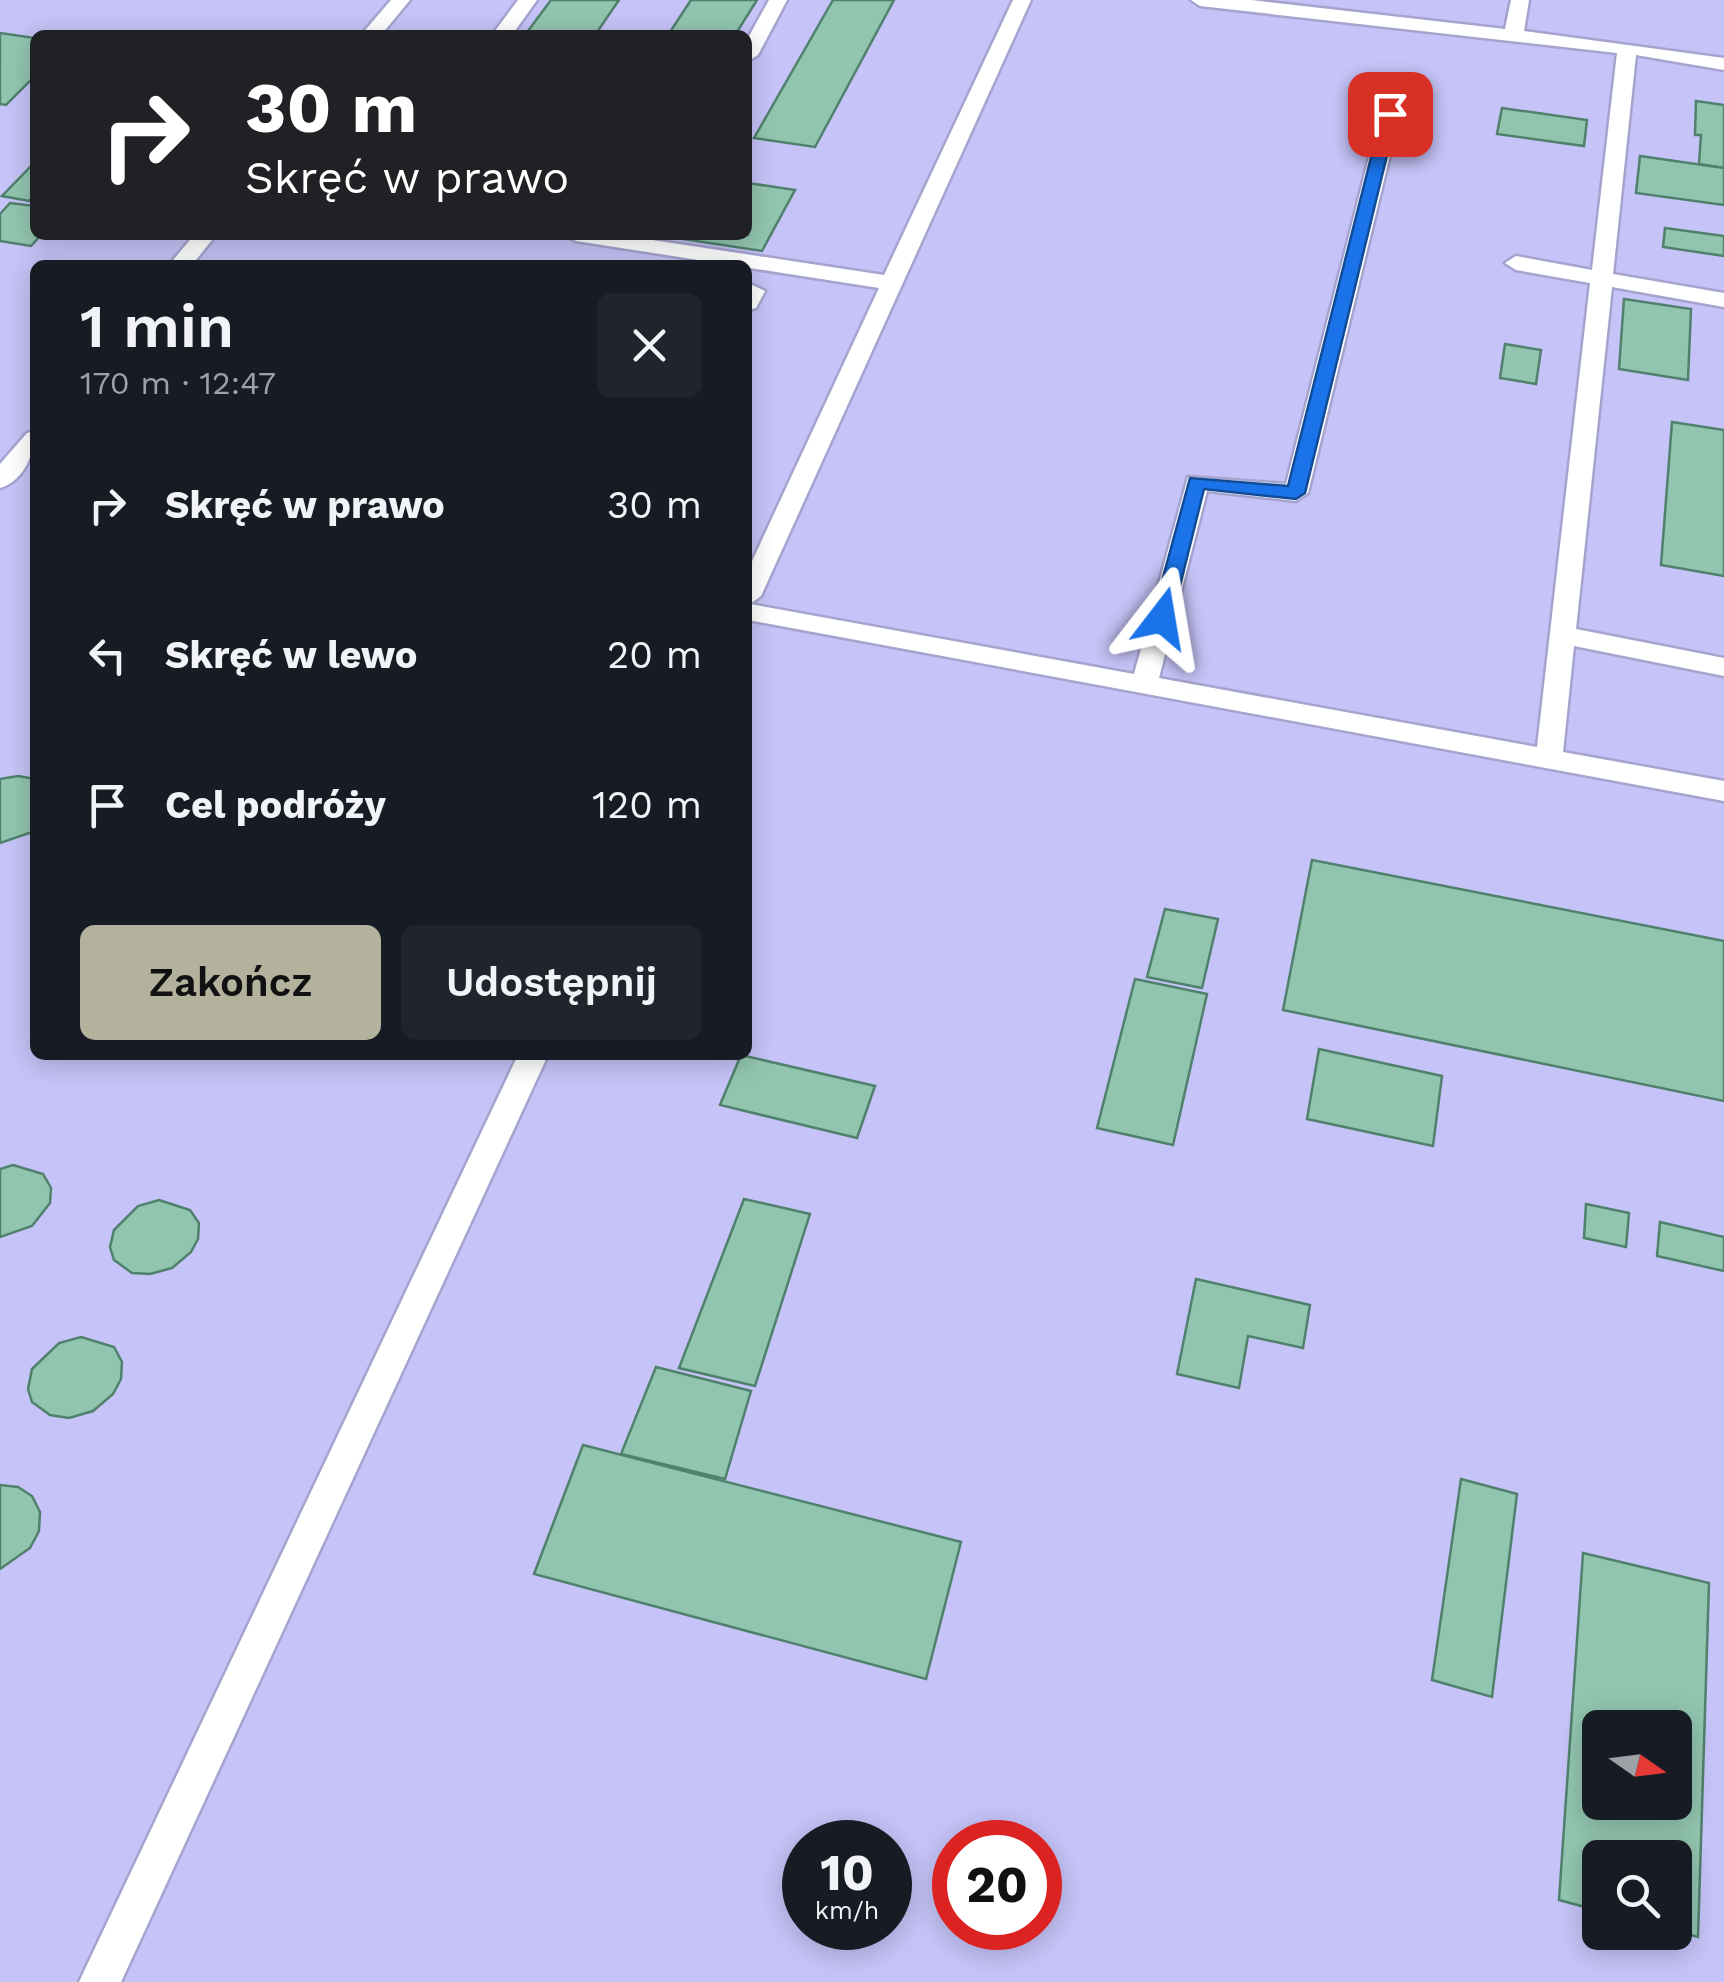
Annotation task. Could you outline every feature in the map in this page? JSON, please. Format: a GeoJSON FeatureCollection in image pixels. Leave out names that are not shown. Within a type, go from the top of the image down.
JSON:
{"type":"FeatureCollection","features":[{"type":"Feature","properties":{"kind":"lane"},"geometry":{"type":"LineString","coordinates":[[376,30],[400,0]]}},
{"type":"Feature","properties":{"kind":"lane"},"geometry":{"type":"LineString","coordinates":[[506,30],[528,0]]}},
{"type":"Feature","properties":{"kind":"lane"},"geometry":{"type":"LineString","coordinates":[[752,48],[778,0]]}},
{"type":"Feature","properties":{"kind":"lane"},"geometry":{"type":"LineString","coordinates":[[752,587],[1022,0]]}},
{"type":"Feature","properties":{"kind":"lane"},"geometry":{"type":"LineString","coordinates":[[1200,0],[1627,48],[1724,64]]}},
{"type":"Feature","properties":{"kind":"lane"},"geometry":{"type":"LineString","coordinates":[[1514,35],[1520,0]]}},
{"type":"Feature","properties":{"kind":"lane"},"geometry":{"type":"LineString","coordinates":[[1549,759],[1627,48]]}},
{"type":"Feature","properties":{"kind":"lane"},"geometry":{"type":"LineString","coordinates":[[1144,685],[1197,482],[1296,493],[1390,114]]}},
{"type":"Feature","properties":{"kind":"lane"},"geometry":{"type":"LineString","coordinates":[[184,260],[200,240]]}},
{"type":"Feature","properties":{"kind":"lane"},"geometry":{"type":"LineString","coordinates":[[644,240],[891,283]]}},
{"type":"Feature","properties":{"kind":"lane"},"geometry":{"type":"LineString","coordinates":[[1516,263],[1724,300]]}},
{"type":"Feature","properties":{"kind":"lane"},"geometry":{"type":"LineString","coordinates":[[1,476],[30,444]]}},
{"type":"Feature","properties":{"kind":"lane"},"geometry":{"type":"LineString","coordinates":[[1,476],[30,480]]}},
{"type":"Feature","properties":{"kind":"lane"},"geometry":{"type":"LineString","coordinates":[[752,613],[1724,791]]}},
{"type":"Feature","properties":{"kind":"lane"},"geometry":{"type":"LineString","coordinates":[[1562,636],[1724,667]]}},
{"type":"Feature","properties":{"kind":"lane"},"geometry":{"type":"LineString","coordinates":[[100,1982],[531,1060]]}},
{"type":"Feature","properties":{"kind":"shaded area"},"geometry":{"type":"Polygon","coordinates":[[[0,0],[1724,0],[1724,1982],[0,1982],[0,0]]]}},
{"type":"Feature","properties":{"kind":"building"},"geometry":{"type":"Polygon","coordinates":[[[551,0],[619,0],[598,30],[529,30],[551,0]]]}},
{"type":"Feature","properties":{"kind":"building"},"geometry":{"type":"Polygon","coordinates":[[[691,0],[757,0],[738,30],[671,30],[691,0]]]}},
{"type":"Feature","properties":{"kind":"building"},"geometry":{"type":"Polygon","coordinates":[[[833,0],[894,0],[815,147],[754,138],[833,0]]]}},
{"type":"Feature","properties":{"kind":"building"},"geometry":{"type":"Polygon","coordinates":[[[0,33],[30,37],[30,81],[6,105],[0,104],[0,33]]]}},
{"type":"Feature","properties":{"kind":"building"},"geometry":{"type":"Polygon","coordinates":[[[1696,101],[1724,105],[1724,168],[1699,164],[1701,135],[1695,135],[1696,101]]]}},
{"type":"Feature","properties":{"kind":"building"},"geometry":{"type":"Polygon","coordinates":[[[1502,108],[1587,120],[1584,146],[1497,134],[1502,108]]]}},
{"type":"Feature","properties":{"kind":"building"},"geometry":{"type":"Polygon","coordinates":[[[1640,156],[1724,168],[1724,205],[1636,193],[1640,156]]]}},
{"type":"Feature","properties":{"kind":"building"},"geometry":{"type":"Polygon","coordinates":[[[30,167],[29,201],[2,196],[30,167]]]}},
{"type":"Feature","properties":{"kind":"building"},"geometry":{"type":"Polygon","coordinates":[[[752,184],[795,190],[762,251],[689,240],[752,240],[752,184]]]}},
{"type":"Feature","properties":{"kind":"building"},"geometry":{"type":"Polygon","coordinates":[[[10,203],[30,205],[30,240],[36,240],[31,246],[0,241],[0,214],[10,203]]]}},
{"type":"Feature","properties":{"kind":"building"},"geometry":{"type":"Polygon","coordinates":[[[1665,228],[1724,236],[1724,256],[1663,247],[1665,228]]]}},
{"type":"Feature","properties":{"kind":"building"},"geometry":{"type":"Polygon","coordinates":[[[1624,299],[1691,309],[1688,380],[1619,369],[1624,299]]]}},
{"type":"Feature","properties":{"kind":"building"},"geometry":{"type":"Polygon","coordinates":[[[1505,344],[1541,350],[1536,384],[1500,378],[1505,344]]]}},
{"type":"Feature","properties":{"kind":"building"},"geometry":{"type":"Polygon","coordinates":[[[1672,422],[1724,430],[1724,576],[1661,565],[1672,422]]]}},
{"type":"Feature","properties":{"kind":"building"},"geometry":{"type":"Polygon","coordinates":[[[30,778],[30,833],[0,843],[0,779],[30,778]]]}},
{"type":"Feature","properties":{"kind":"building"},"geometry":{"type":"Polygon","coordinates":[[[1312,860],[1724,941],[1724,1101],[1283,1010],[1312,860]]]}},
{"type":"Feature","properties":{"kind":"building"},"geometry":{"type":"Polygon","coordinates":[[[1165,909],[1218,919],[1202,988],[1147,977],[1165,909]]]}},
{"type":"Feature","properties":{"kind":"building"},"geometry":{"type":"Polygon","coordinates":[[[1135,979],[1207,994],[1173,1145],[1097,1128],[1135,979]]]}},
{"type":"Feature","properties":{"kind":"building"},"geometry":{"type":"Polygon","coordinates":[[[1319,1049],[1442,1076],[1433,1146],[1307,1119],[1319,1049]]]}},
{"type":"Feature","properties":{"kind":"building"},"geometry":{"type":"Polygon","coordinates":[[[752,1058],[875,1086],[857,1138],[720,1105],[739,1060],[752,1058]]]}},
{"type":"Feature","properties":{"kind":"building"},"geometry":{"type":"Polygon","coordinates":[[[13,1165],[43,1174],[51,1188],[50,1203],[32,1226],[0,1237],[0,1169],[13,1165]]]}},
{"type":"Feature","properties":{"kind":"building"},"geometry":{"type":"Polygon","coordinates":[[[744,1199],[810,1214],[755,1386],[679,1368],[744,1199]]]}},
{"type":"Feature","properties":{"kind":"building"},"geometry":{"type":"Polygon","coordinates":[[[159,1200],[190,1210],[199,1223],[198,1239],[191,1252],[172,1268],[150,1274],[132,1273],[114,1260],[110,1247],[114,1230],[138,1206],[159,1200]]]}},
{"type":"Feature","properties":{"kind":"building"},"geometry":{"type":"Polygon","coordinates":[[[1586,1204],[1629,1213],[1626,1247],[1584,1238],[1586,1204]]]}},
{"type":"Feature","properties":{"kind":"building"},"geometry":{"type":"Polygon","coordinates":[[[1660,1222],[1724,1237],[1724,1271],[1657,1256],[1660,1222]]]}},
{"type":"Feature","properties":{"kind":"building"},"geometry":{"type":"Polygon","coordinates":[[[1196,1279],[1310,1305],[1303,1348],[1248,1336],[1239,1388],[1177,1374],[1196,1279]]]}},
{"type":"Feature","properties":{"kind":"building"},"geometry":{"type":"Polygon","coordinates":[[[81,1337],[114,1347],[122,1362],[121,1379],[113,1394],[93,1411],[69,1418],[50,1415],[32,1402],[28,1389],[32,1369],[59,1343],[81,1337]]]}},
{"type":"Feature","properties":{"kind":"building"},"geometry":{"type":"Polygon","coordinates":[[[656,1367],[751,1391],[725,1479],[621,1454],[656,1367]]]}},
{"type":"Feature","properties":{"kind":"building"},"geometry":{"type":"Polygon","coordinates":[[[583,1445],[961,1542],[926,1679],[534,1574],[583,1445]]]}},
{"type":"Feature","properties":{"kind":"building"},"geometry":{"type":"Polygon","coordinates":[[[1461,1479],[1517,1494],[1492,1697],[1432,1680],[1461,1479]]]}},
{"type":"Feature","properties":{"kind":"building"},"geometry":{"type":"Polygon","coordinates":[[[0,1485],[18,1487],[32,1496],[40,1512],[39,1531],[30,1548],[0,1569],[0,1485]]]}},
{"type":"Feature","properties":{"kind":"building"},"geometry":{"type":"Polygon","coordinates":[[[1583,1553],[1709,1583],[1698,1937],[1692,1935],[1692,1840],[1582,1840],[1582,1906],[1559,1900],[1583,1553]]]}},
{"type":"Feature","properties":{"kind":"route"},"geometry":{"type":"LineString","coordinates":[[1162,618],[1197,482],[1296,493],[1390,114]]}}]}
